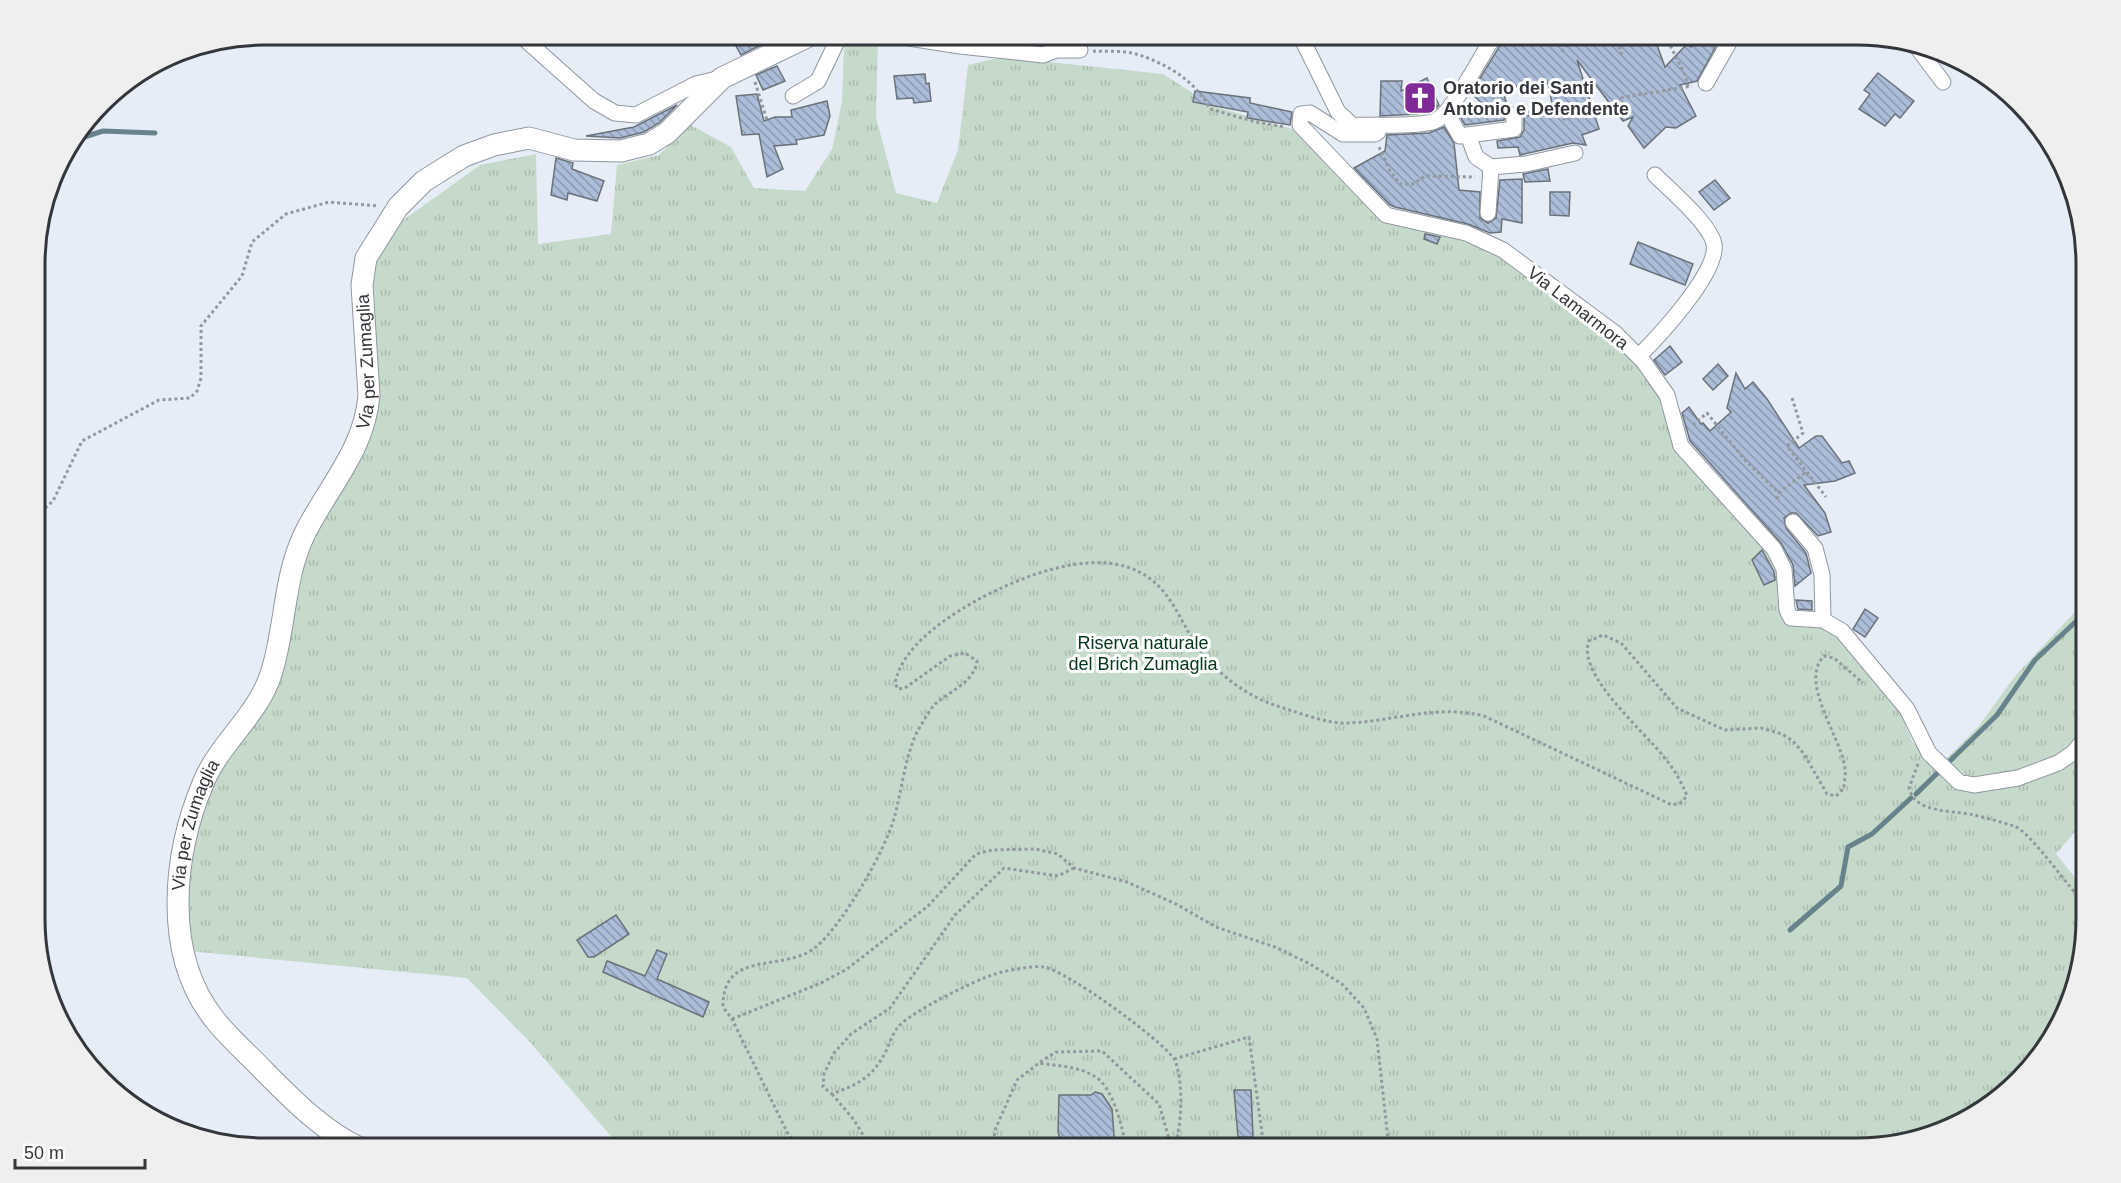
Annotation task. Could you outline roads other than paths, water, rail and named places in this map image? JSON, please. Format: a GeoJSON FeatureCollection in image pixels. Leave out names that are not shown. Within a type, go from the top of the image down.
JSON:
{"type":"FeatureCollection","features":[{"type":"Feature","properties":{"kind":"street"},"geometry":{"type":"LineString","coordinates":[[532,45],[594,101],[615,113],[636,115],[696,84],[724,77]]}},
{"type":"Feature","properties":{"kind":"street","name":"Via per Zumaglia"},"geometry":{"type":"LineString","coordinates":[[342,1138],[286,1094],[214,1019],[196,988],[184,954],[177,919],[178,885],[186,833],[204,780],[262,696],[271,675],[291,565],[305,533],[349,461],[368,412],[369,395],[362,285],[366,258],[398,207],[424,181],[464,156],[494,145],[529,138],[574,150],[621,151],[650,144],[667,133],[724,77],[789,45]]}},
{"type":"Feature","properties":{"kind":"street"},"geometry":{"type":"LineString","coordinates":[[793,96],[818,81],[835,45]]}},
{"type":"Feature","properties":{"kind":"street"},"geometry":{"type":"LineString","coordinates":[[954,45],[1043,55],[1056,51],[1080,50]]}},
{"type":"Feature","properties":{"kind":"street"},"geometry":{"type":"LineString","coordinates":[[1305,45],[1338,112],[1352,124],[1376,129],[1434,121],[1447,112],[1488,45]]}},
{"type":"Feature","properties":{"kind":"street"},"geometry":{"type":"LineString","coordinates":[[1706,83],[1728,45]]}},
{"type":"Feature","properties":{"kind":"street"},"geometry":{"type":"LineString","coordinates":[[1923,55],[1943,82]]}},
{"type":"Feature","properties":{"kind":"street"},"geometry":{"type":"LineString","coordinates":[[1447,112],[1460,136],[1514,129],[1514,115]]}},
{"type":"Feature","properties":{"kind":"street","name":"Via Lamarmora"},"geometry":{"type":"LineString","coordinates":[[1376,129],[1344,134],[1310,113],[1301,114],[1300,126],[1386,215],[1466,233],[1503,250],[1615,333],[1639,356],[1666,395],[1678,438],[1700,469],[1774,549],[1784,569],[1787,610],[1791,618],[1822,620],[1842,631],[1907,709],[1926,749],[1959,782],[1974,785],[2018,778],[2058,763],[2076,750]]}},
{"type":"Feature","properties":{"kind":"street"},"geometry":{"type":"LineString","coordinates":[[1468,135],[1476,157],[1491,167],[1526,164],[1575,153]]}},
{"type":"Feature","properties":{"kind":"street"},"geometry":{"type":"LineString","coordinates":[[1488,213],[1491,167]]}},
{"type":"Feature","properties":{"kind":"street"},"geometry":{"type":"LineString","coordinates":[[1639,356],[1696,288],[1714,252],[1714,245],[1707,230],[1655,175]]}},
{"type":"Feature","properties":{"kind":"street"},"geometry":{"type":"LineString","coordinates":[[1793,522],[1815,548],[1822,575],[1822,620]]}},
{"type":"Feature","properties":{"kind":"waterway"},"geometry":{"type":"LineString","coordinates":[[86,136],[103,131],[155,133]]}},
{"type":"Feature","properties":{"kind":"waterway"},"geometry":{"type":"LineString","coordinates":[[1916,794],[1997,715],[2035,660],[2076,621]]}},
{"type":"Feature","properties":{"kind":"waterway"},"geometry":{"type":"LineString","coordinates":[[1790,930],[1841,886],[1848,847],[1872,834],[1911,798]]}},
{"type":"Feature","properties":{"kind":"place","name":"Oratorio dei Santi Antonio e Defendente"},"geometry":{"type":"Point","coordinates":[1420,98]}},
{"type":"Feature","properties":{"kind":"park label","name":"Riserva naturale del Brich Zumaglia"},"geometry":{"type":"Point","coordinates":[1143,653]}}]}
